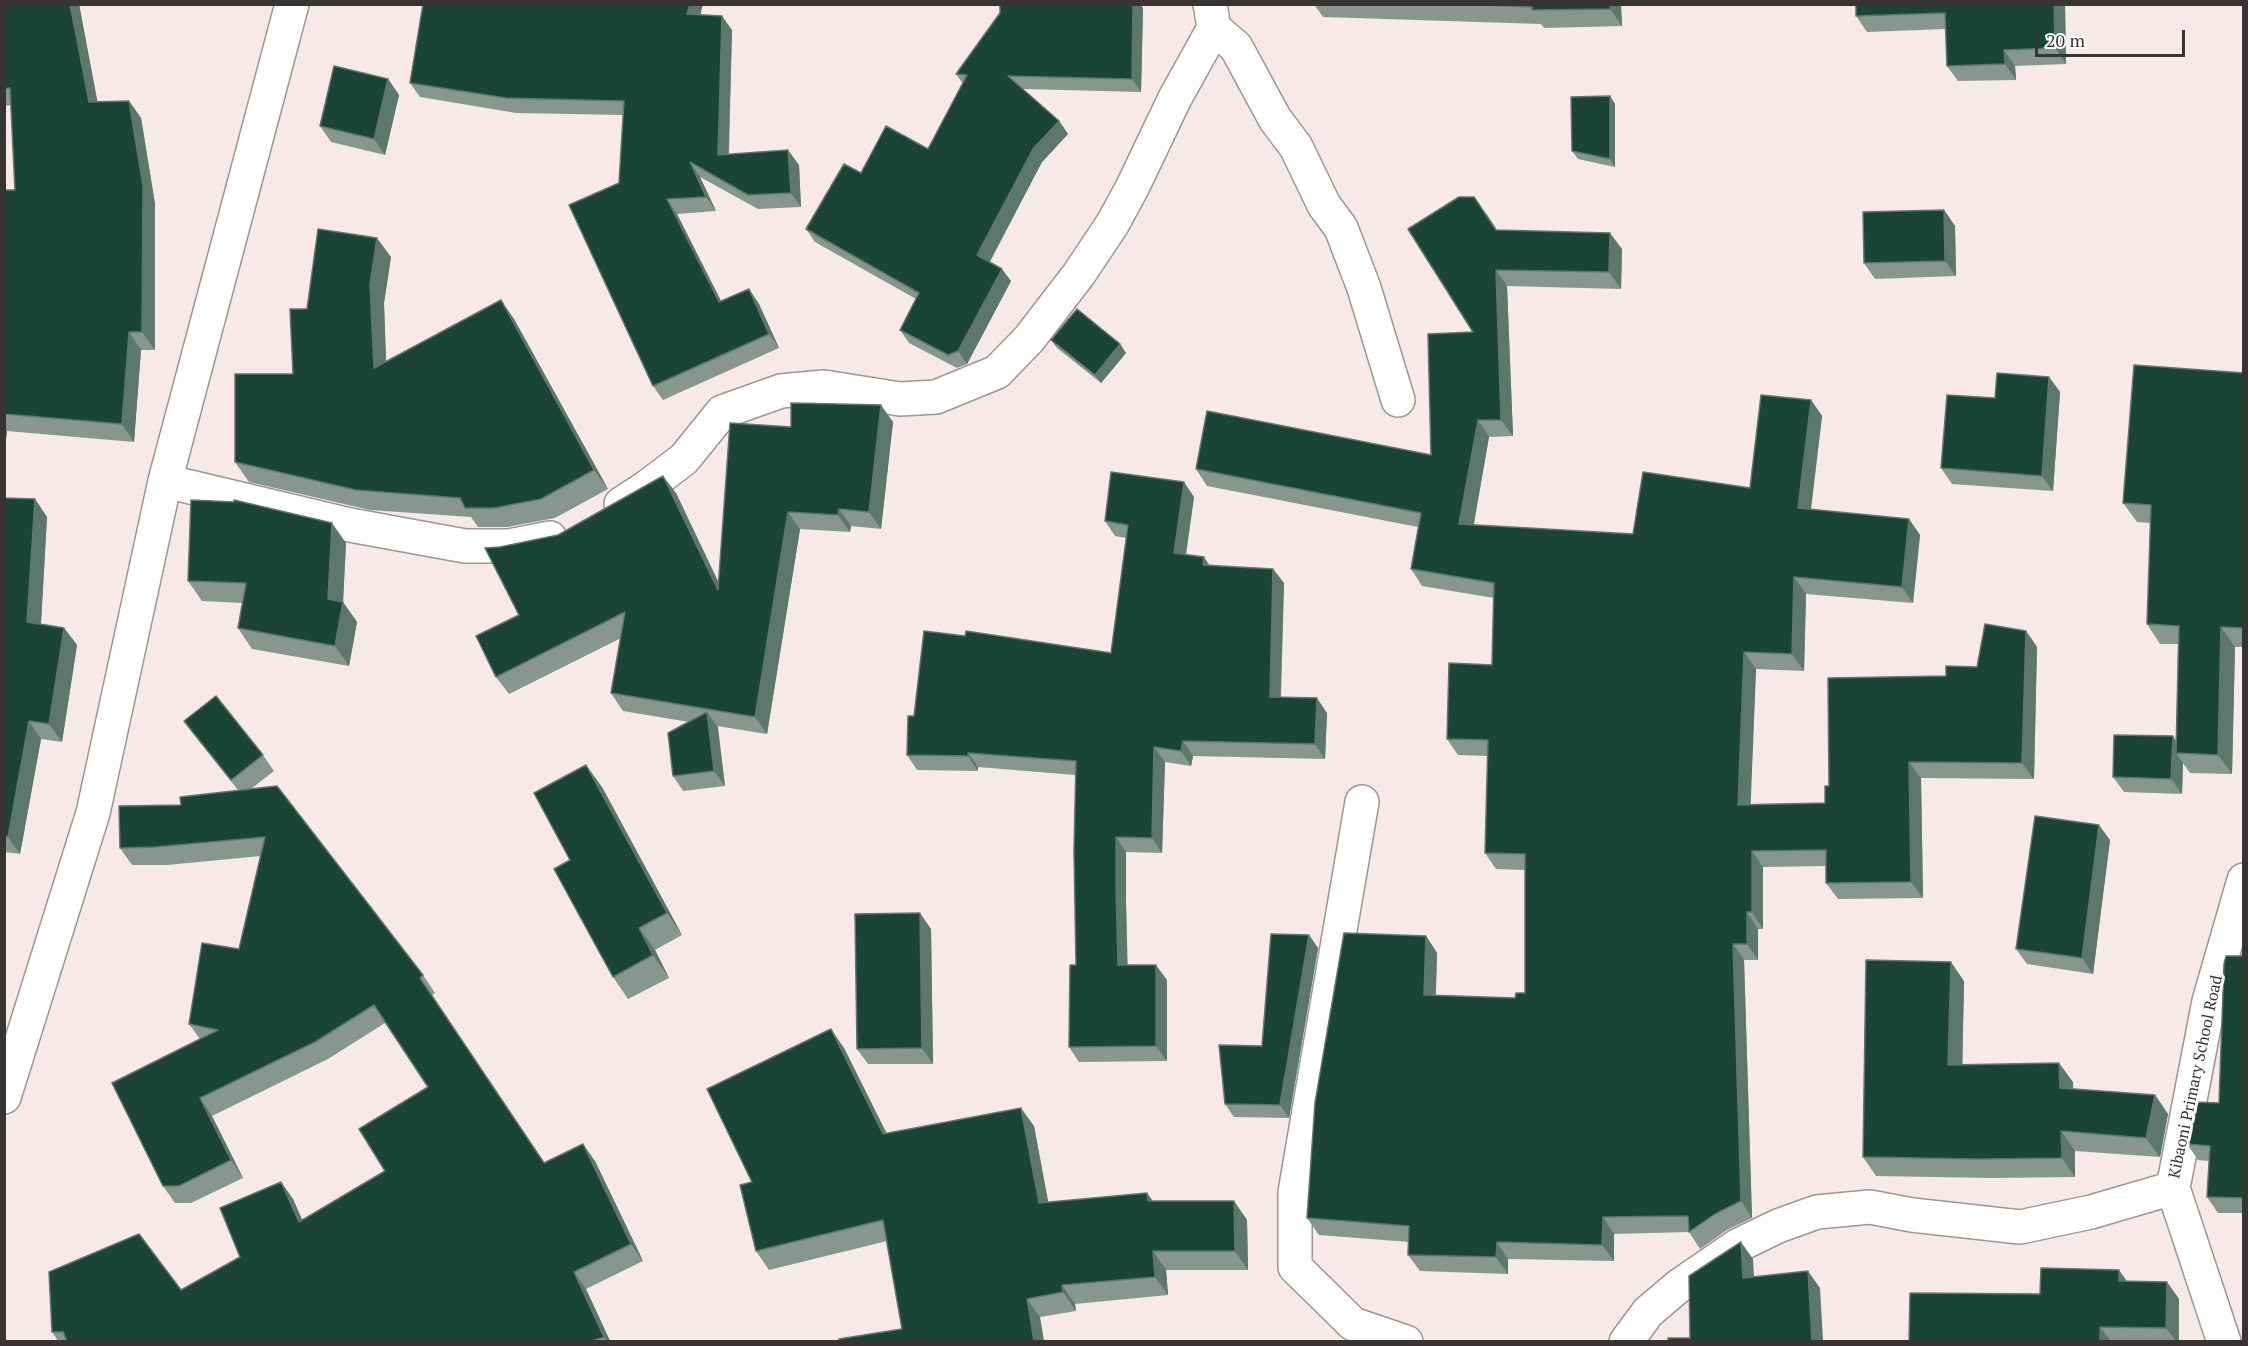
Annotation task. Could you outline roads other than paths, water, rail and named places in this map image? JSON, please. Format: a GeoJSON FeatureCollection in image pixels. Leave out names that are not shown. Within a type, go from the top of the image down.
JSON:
{"type":"FeatureCollection","features":[{"type":"Feature","properties":{"kind":"street"},"geometry":{"type":"LineString","coordinates":[[4,1097],[93,813],[165,481],[292,4]]}},
{"type":"Feature","properties":{"kind":"street"},"geometry":{"type":"LineString","coordinates":[[165,481],[350,525],[465,546],[508,546],[561,536],[647,487],[684,459],[722,412],[761,398],[781,391],[824,387],[900,399],[936,397],[997,372],[1029,339],[1095,251],[1132,188],[1212,16],[1236,47],[1275,119],[1296,147],[1324,204],[1341,228],[1364,288],[1398,400]]}},
{"type":"Feature","properties":{"kind":"street"},"geometry":{"type":"LineString","coordinates":[[1362,802],[1295,1192],[1295,1267],[1353,1324],[1406,1341]]}},
{"type":"Feature","properties":{"kind":"street","name":"Kibaoni Primary School Road"},"geometry":{"type":"LineString","coordinates":[[2224,1341],[2173,1188],[2209,1001],[2244,880]]}},
{"type":"Feature","properties":{"kind":"street"},"geometry":{"type":"LineString","coordinates":[[1626,1341],[1648,1312],[1680,1285],[1737,1246],[1778,1226],[1817,1212],[1870,1207],[1912,1215],[2020,1227],[2091,1212],[2173,1188]]}}]}
